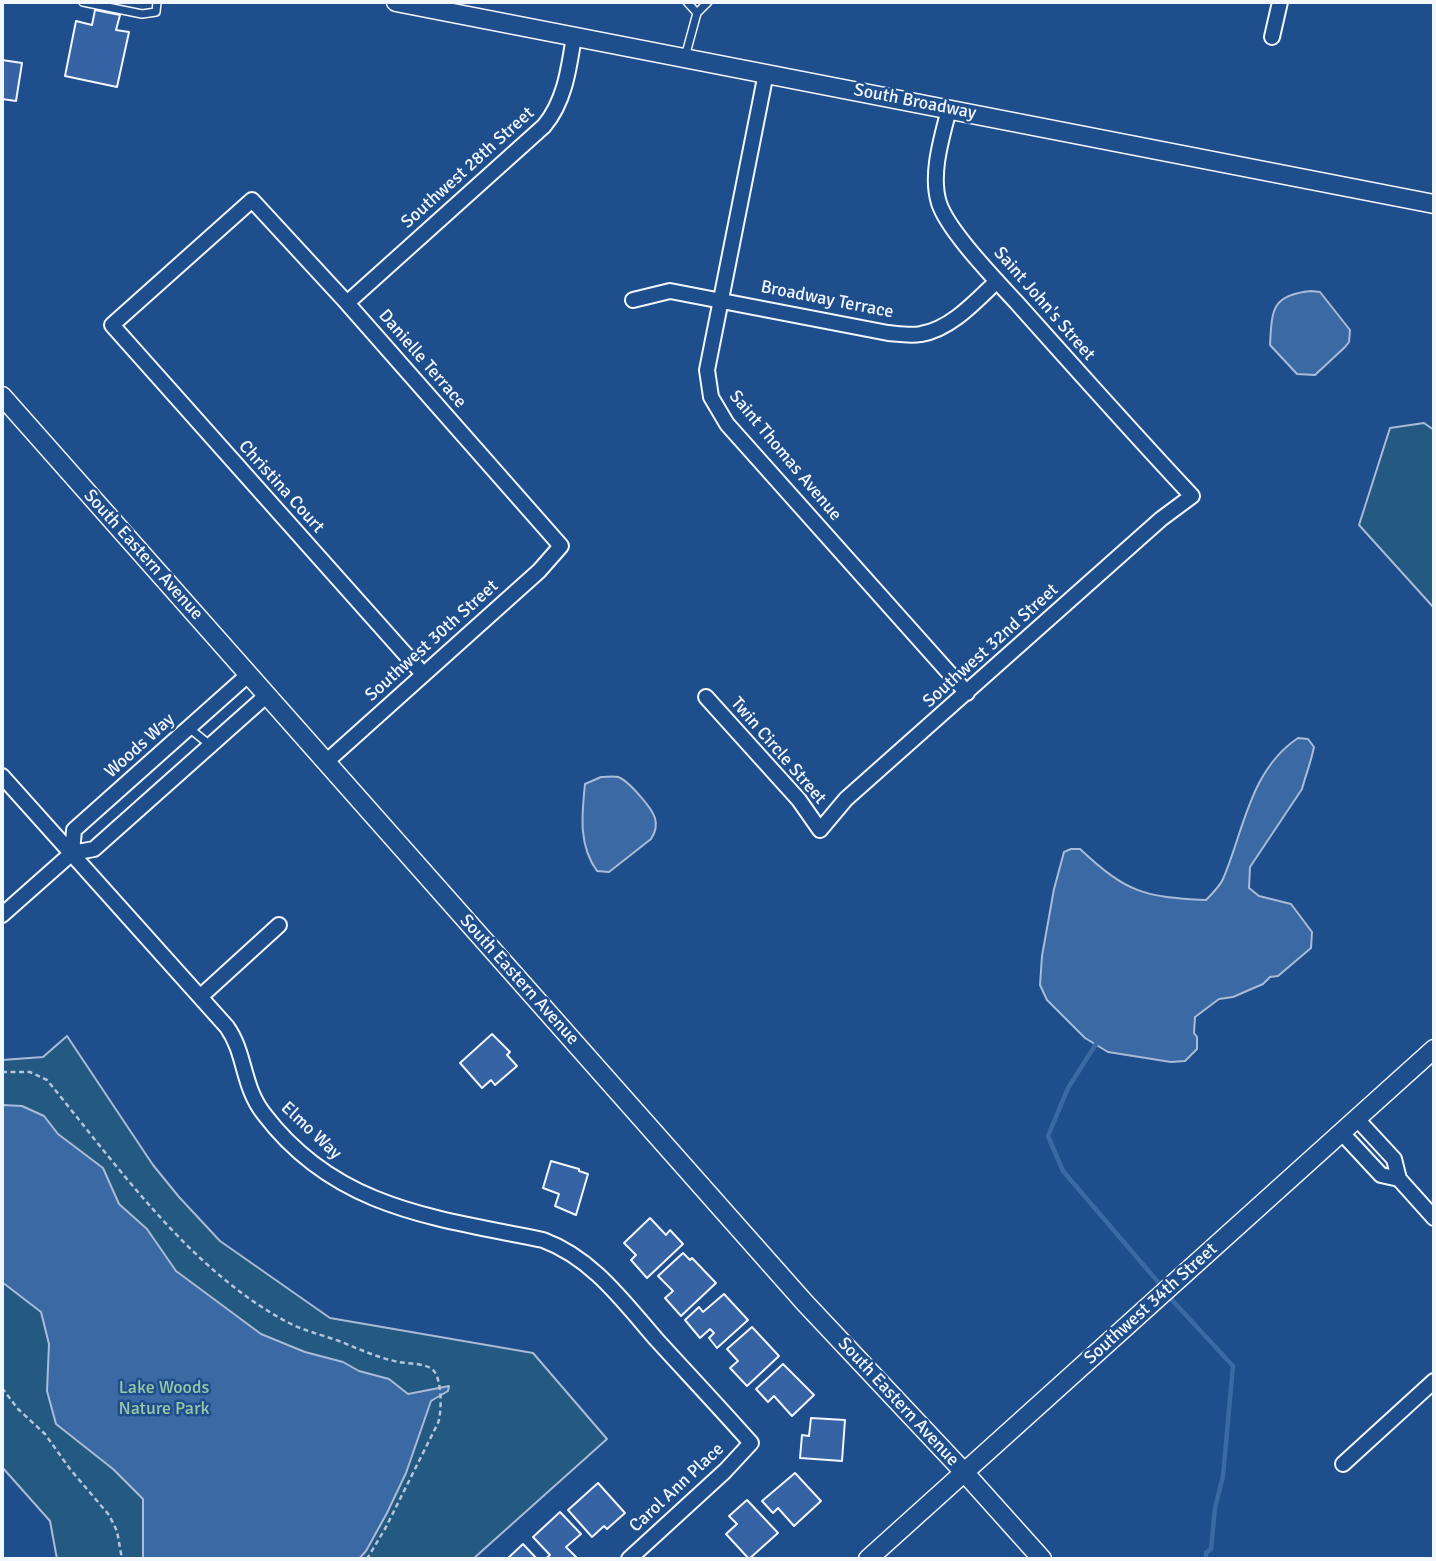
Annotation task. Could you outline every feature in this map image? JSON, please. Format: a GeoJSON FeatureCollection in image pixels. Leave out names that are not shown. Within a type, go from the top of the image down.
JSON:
{"type":"FeatureCollection","features":[{"type":"Feature","properties":{"kind":"street","name":"South Broadway"},"geometry":{"type":"LineString","coordinates":[[396,2],[1434,204]]}},
{"type":"Feature","properties":{"kind":"street"},"geometry":{"type":"LineString","coordinates":[[1272,37],[1280,2]]}},
{"type":"Feature","properties":{"kind":"street","name":"Southwest 28th Street"},"geometry":{"type":"LineString","coordinates":[[347,303],[544,127],[560,102],[574,36]]}},
{"type":"Feature","properties":{"kind":"street","name":"Saint Thomas Avenue"},"geometry":{"type":"LineString","coordinates":[[766,73],[707,370],[708,385],[717,409],[727,424],[967,693]]}},
{"type":"Feature","properties":{"kind":"street","name":"Saint John's Street"},"geometry":{"type":"LineString","coordinates":[[949,109],[937,166],[938,201],[945,217],[997,281],[1192,496]]}},
{"type":"Feature","properties":{"kind":"street","name":"Danielle Terrace"},"geometry":{"type":"LineString","coordinates":[[112,325],[252,200],[347,303],[561,546]]}},
{"type":"Feature","properties":{"kind":"street","name":"Broadway Terrace"},"geometry":{"type":"LineString","coordinates":[[634,300],[670,290],[888,333],[918,335],[932,332],[946,324],[997,281]]}},
{"type":"Feature","properties":{"kind":"street","name":"Christina Court"},"geometry":{"type":"LineString","coordinates":[[112,325],[423,674]]}},
{"type":"Feature","properties":{"kind":"street","name":"South Eastern Avenue"},"geometry":{"type":"LineString","coordinates":[[2,396],[805,1303],[1042,1559]]}},
{"type":"Feature","properties":{"kind":"street","name":"Southwest 32nd Street"},"geometry":{"type":"LineString","coordinates":[[820,830],[846,799],[1161,519],[1192,496]]}},
{"type":"Feature","properties":{"kind":"street","name":"Southwest 30th Street"},"geometry":{"type":"LineString","coordinates":[[326,762],[539,571],[561,546]]}},
{"type":"Feature","properties":{"kind":"street","name":"Woods Way"},"geometry":{"type":"LineString","coordinates":[[72,853],[74,830],[249,674]]}},
{"type":"Feature","properties":{"kind":"street","name":"Woods Way"},"geometry":{"type":"LineString","coordinates":[[2,915],[72,853],[94,849],[267,695]]}},
{"type":"Feature","properties":{"kind":"street","name":"Twin Circle Street"},"geometry":{"type":"LineString","coordinates":[[706,698],[799,800],[820,830]]}},
{"type":"Feature","properties":{"kind":"street","name":"Elmo Way"},"geometry":{"type":"LineString","coordinates":[[2,776],[201,997],[235,1039],[248,1086],[264,1115],[317,1168],[341,1184],[408,1212],[543,1240],[578,1257],[609,1287],[751,1443]]}},
{"type":"Feature","properties":{"kind":"street"},"geometry":{"type":"LineString","coordinates":[[201,997],[279,925]]}},
{"type":"Feature","properties":{"kind":"street","name":"Southwest 34th Street"},"geometry":{"type":"LineString","coordinates":[[868,1559],[1434,1049]]}},
{"type":"Feature","properties":{"kind":"street"},"geometry":{"type":"LineString","coordinates":[[1357,1119],[1394,1159],[1399,1179],[1434,1218]]}},
{"type":"Feature","properties":{"kind":"street"},"geometry":{"type":"LineString","coordinates":[[1341,1132],[1381,1175],[1399,1179]]}},
{"type":"Feature","properties":{"kind":"street"},"geometry":{"type":"LineString","coordinates":[[1343,1464],[1434,1381]]}},
{"type":"Feature","properties":{"kind":"street","name":"Carol Ann Place"},"geometry":{"type":"LineString","coordinates":[[629,1559],[725,1471],[751,1443]]}},
{"type":"Feature","properties":{"kind":"lane"},"geometry":{"type":"LineString","coordinates":[[83,2],[142,14],[156,12],[157,2]]}},
{"type":"Feature","properties":{"kind":"lane"},"geometry":{"type":"LineString","coordinates":[[687,2],[697,13]]}},
{"type":"Feature","properties":{"kind":"lane"},"geometry":{"type":"LineString","coordinates":[[685,57],[697,13],[708,2]]}},
{"type":"Feature","properties":{"kind":"lane"},"geometry":{"type":"LineString","coordinates":[[189,728],[211,745]]}},
{"type":"Feature","properties":{"kind":"path"},"geometry":{"type":"LineString","coordinates":[[2,1072],[30,1072],[47,1080],[151,1205],[201,1259],[235,1288],[304,1329],[397,1362],[429,1367],[437,1376],[440,1400],[438,1423],[386,1527],[366,1559]]}},
{"type":"Feature","properties":{"kind":"path"},"geometry":{"type":"LineString","coordinates":[[2,1388],[18,1409],[45,1434],[70,1469],[103,1507],[117,1531],[122,1559]]}},
{"type":"Feature","properties":{"kind":"green space"},"geometry":{"type":"Polygon","coordinates":[[[1424,423],[1434,430],[1434,608],[1359,525],[1390,428],[1424,423]]]}},
{"type":"Feature","properties":{"kind":"green space","name":"Lake Woods Nature Park"},"geometry":{"type":"Polygon","coordinates":[[[67,1036],[153,1165],[220,1241],[330,1318],[533,1353],[607,1439],[473,1559],[57,1559],[50,1521],[2,1467],[2,1060],[43,1057],[67,1036]]]}},
{"type":"Feature","properties":{"kind":"shaded area"},"geometry":{"type":"Polygon","coordinates":[[[1311,291],[1320,292],[1350,330],[1349,342],[1315,375],[1297,374],[1270,345],[1273,314],[1276,306],[1288,296],[1311,291]]]}},
{"type":"Feature","properties":{"kind":"shaded area"},"geometry":{"type":"Polygon","coordinates":[[[1298,738],[1308,739],[1314,747],[1302,789],[1250,867],[1249,888],[1259,896],[1291,904],[1312,932],[1311,948],[1278,976],[1270,977],[1263,984],[1233,997],[1219,999],[1195,1017],[1197,1049],[1185,1061],[1171,1062],[1108,1052],[1085,1038],[1047,1000],[1040,985],[1042,956],[1054,889],[1064,852],[1080,849],[1111,875],[1137,890],[1167,897],[1206,900],[1223,879],[1259,784],[1282,751],[1298,738]]]}},
{"type":"Feature","properties":{"kind":"shaded area"},"geometry":{"type":"Polygon","coordinates":[[[601,777],[618,777],[628,783],[645,801],[656,821],[651,839],[609,872],[597,871],[587,851],[583,829],[585,784],[601,777]]]}},
{"type":"Feature","properties":{"kind":"shaded area"},"geometry":{"type":"Polygon","coordinates":[[[2,1105],[22,1106],[44,1116],[58,1134],[103,1168],[119,1204],[147,1229],[176,1271],[261,1334],[305,1352],[343,1362],[359,1371],[389,1379],[408,1394],[449,1386],[448,1391],[431,1401],[406,1473],[387,1513],[359,1559],[143,1559],[143,1499],[113,1469],[56,1424],[47,1391],[49,1344],[41,1312],[2,1282],[2,1105]]]}},
{"type":"Feature","properties":{"kind":"building"},"geometry":{"type":"Polygon","coordinates":[[[95,10],[120,15],[116,30],[129,32],[117,87],[65,76],[76,21],[92,25],[95,10]]]}},
{"type":"Feature","properties":{"kind":"building"},"geometry":{"type":"Polygon","coordinates":[[[2,60],[22,63],[16,101],[2,99],[2,60]]]}},
{"type":"Feature","properties":{"kind":"building"},"geometry":{"type":"Polygon","coordinates":[[[492,1034],[510,1052],[507,1055],[517,1066],[495,1085],[491,1080],[482,1088],[460,1063],[492,1034]]]}},
{"type":"Feature","properties":{"kind":"building"},"geometry":{"type":"Polygon","coordinates":[[[551,1161],[588,1174],[576,1215],[555,1206],[559,1194],[543,1188],[551,1161]]]}},
{"type":"Feature","properties":{"kind":"building"},"geometry":{"type":"Polygon","coordinates":[[[650,1218],[666,1235],[670,1230],[683,1244],[647,1278],[631,1260],[636,1255],[624,1243],[650,1218]]]}},
{"type":"Feature","properties":{"kind":"building"},"geometry":{"type":"Polygon","coordinates":[[[683,1253],[690,1260],[692,1258],[716,1283],[681,1316],[665,1298],[673,1291],[658,1276],[683,1253]]]}},
{"type":"Feature","properties":{"kind":"building"},"geometry":{"type":"Polygon","coordinates":[[[724,1294],[748,1320],[717,1348],[709,1338],[714,1333],[710,1329],[700,1338],[685,1320],[699,1307],[703,1312],[724,1294]]]}},
{"type":"Feature","properties":{"kind":"building"},"geometry":{"type":"Polygon","coordinates":[[[752,1327],[779,1356],[747,1386],[730,1368],[738,1361],[727,1349],[752,1327]]]}},
{"type":"Feature","properties":{"kind":"building"},"geometry":{"type":"Polygon","coordinates":[[[783,1364],[814,1395],[792,1416],[774,1396],[768,1402],[756,1389],[783,1364]]]}},
{"type":"Feature","properties":{"kind":"building"},"geometry":{"type":"Polygon","coordinates":[[[811,1418],[845,1420],[842,1461],[800,1458],[802,1435],[809,1436],[811,1418]]]}},
{"type":"Feature","properties":{"kind":"building"},"geometry":{"type":"Polygon","coordinates":[[[795,1473],[821,1501],[794,1526],[778,1508],[773,1513],[762,1501],[795,1473]]]}},
{"type":"Feature","properties":{"kind":"building"},"geometry":{"type":"Polygon","coordinates":[[[598,1483],[625,1513],[607,1529],[604,1526],[592,1537],[568,1510],[598,1483]]]}},
{"type":"Feature","properties":{"kind":"building"},"geometry":{"type":"Polygon","coordinates":[[[747,1500],[778,1533],[749,1559],[726,1534],[737,1524],[729,1516],[747,1500]]]}},
{"type":"Feature","properties":{"kind":"building"},"geometry":{"type":"Polygon","coordinates":[[[560,1512],[581,1534],[566,1547],[576,1557],[545,1559],[550,1555],[533,1537],[560,1512]]]}},
{"type":"Feature","properties":{"kind":"building"},"geometry":{"type":"Polygon","coordinates":[[[523,1544],[537,1559],[507,1559],[523,1544]]]}},
{"type":"Feature","properties":{"kind":"waterway"},"geometry":{"type":"LineString","coordinates":[[1098,1041],[1068,1088],[1048,1136],[1063,1171],[1158,1282]]}},
{"type":"Feature","properties":{"kind":"waterway"},"geometry":{"type":"LineString","coordinates":[[1171,1299],[1233,1366],[1223,1476],[1215,1508],[1211,1549],[1206,1553],[1206,1559]]}}]}
